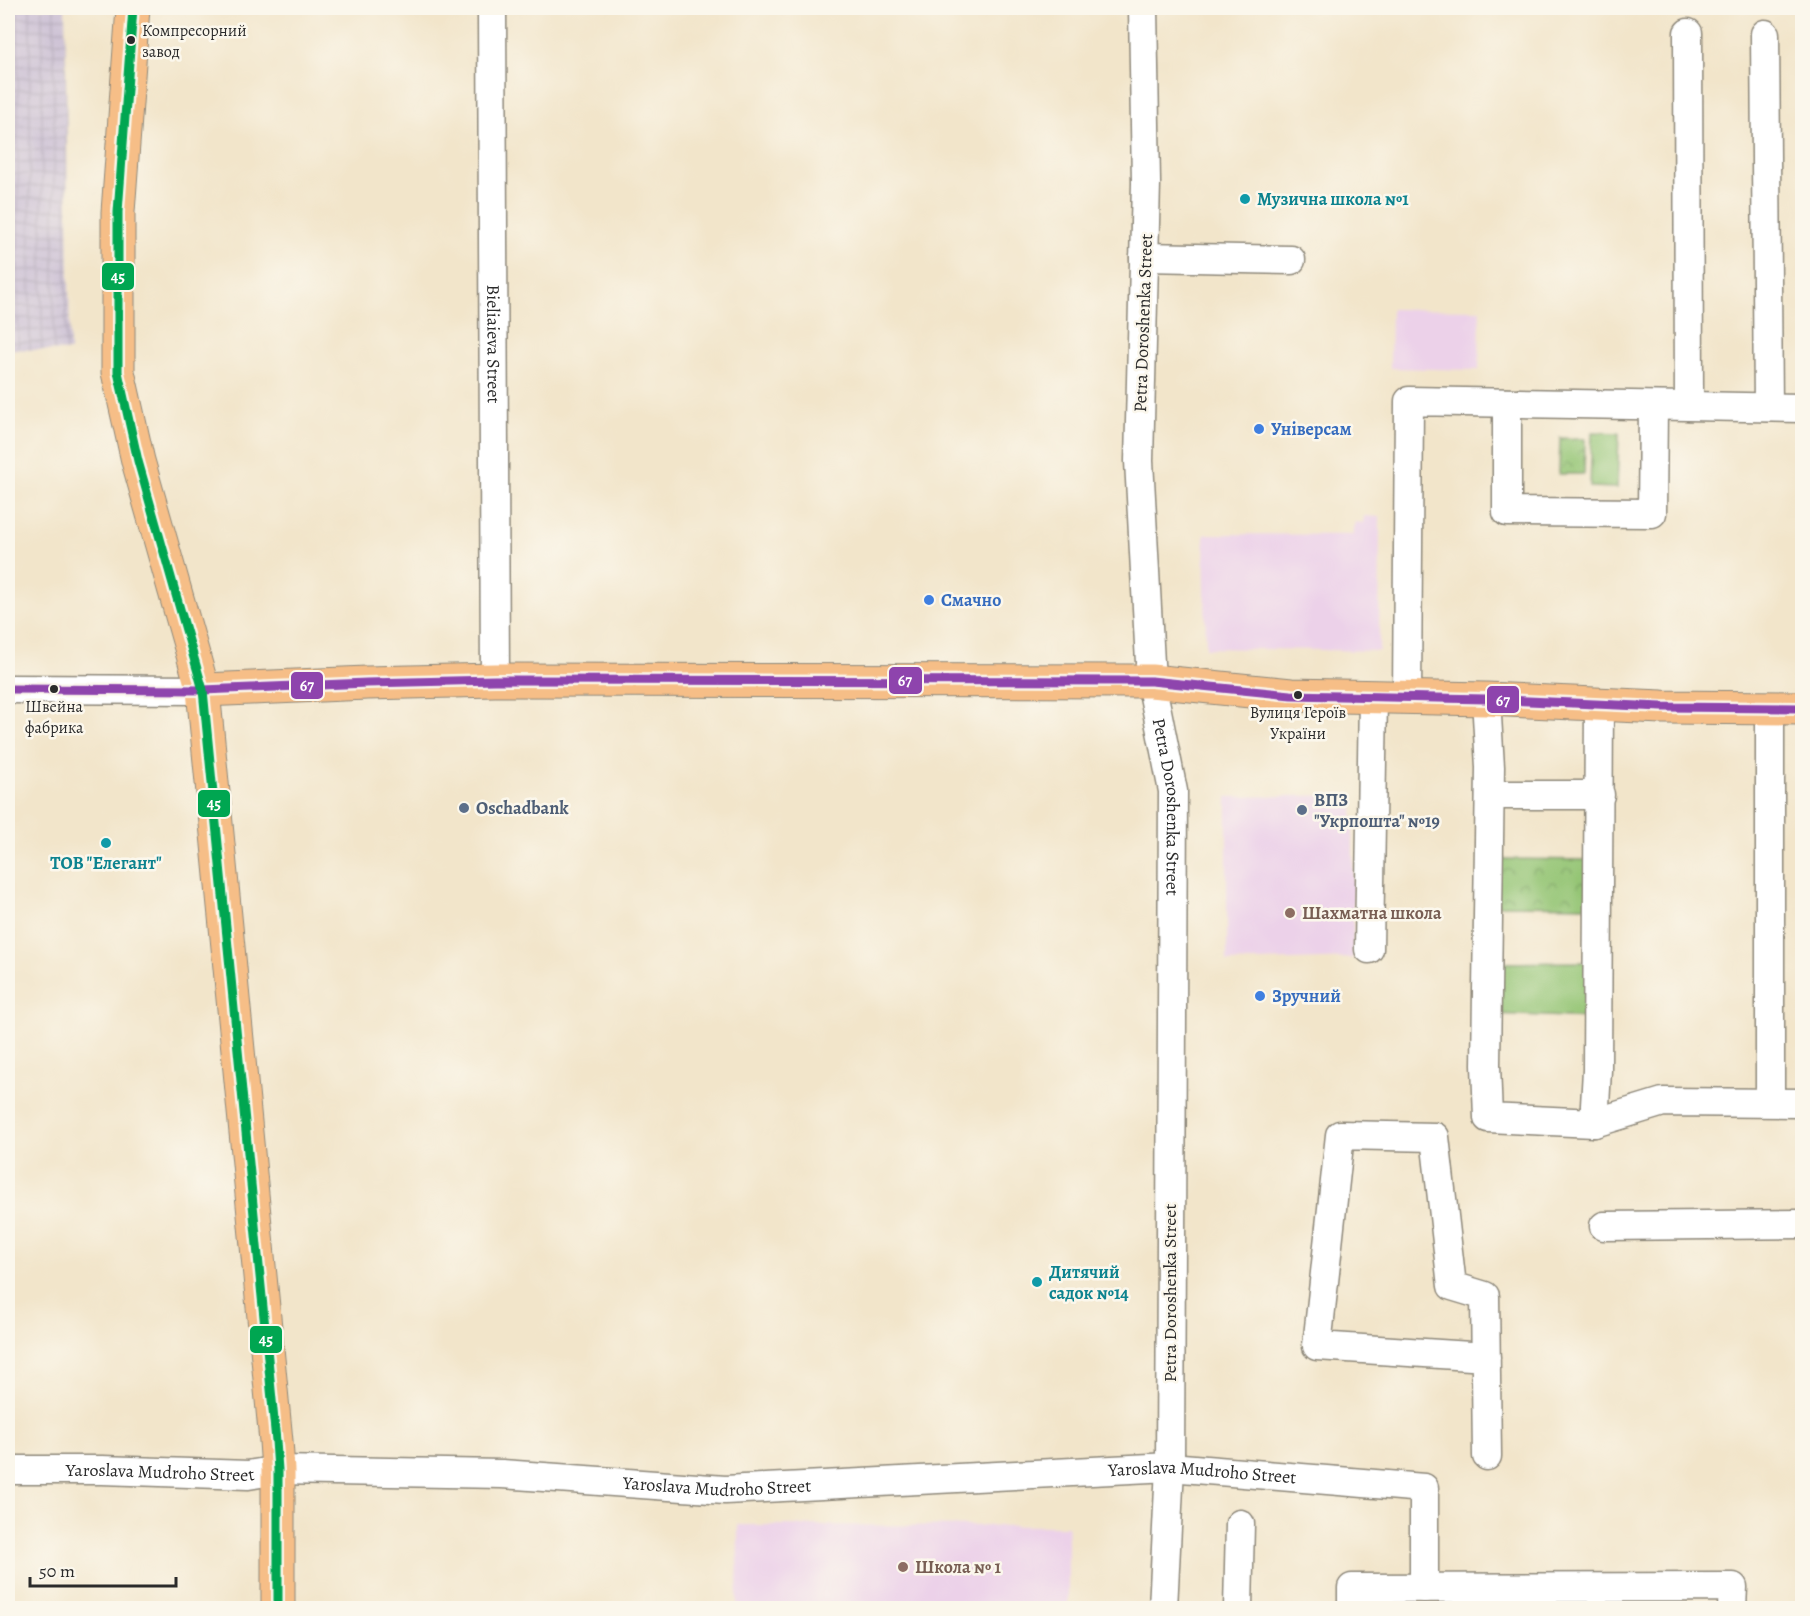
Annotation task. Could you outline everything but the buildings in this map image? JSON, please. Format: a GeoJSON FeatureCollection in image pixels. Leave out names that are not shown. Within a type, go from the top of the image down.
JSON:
{"type":"FeatureCollection","features":[{"type":"Feature","properties":{"kind":"main road"},"geometry":{"type":"LineString","coordinates":[[133,8],[118,212],[118,372],[138,461],[204,690],[278,1470],[278,1608]]}},
{"type":"Feature","properties":{"kind":"main road"},"geometry":{"type":"LineString","coordinates":[[204,690],[495,680],[1151,681],[1291,695],[1486,699],[1662,707],[1803,708]]}},
{"type":"Feature","properties":{"kind":"street","name":"Bieliaieva Street"},"geometry":{"type":"LineString","coordinates":[[492,8],[495,680]]}},
{"type":"Feature","properties":{"kind":"street","name":"Petra Doroshenka Street"},"geometry":{"type":"LineString","coordinates":[[1143,8],[1146,183],[1139,461],[1151,681],[1173,791],[1170,1467],[1163,1608]]}},
{"type":"Feature","properties":{"kind":"street"},"geometry":{"type":"LineString","coordinates":[[1688,33],[1689,406]]}},
{"type":"Feature","properties":{"kind":"street"},"geometry":{"type":"LineString","coordinates":[[1765,34],[1768,408]]}},
{"type":"Feature","properties":{"kind":"street"},"geometry":{"type":"LineString","coordinates":[[1144,257],[1291,261]]}},
{"type":"Feature","properties":{"kind":"street"},"geometry":{"type":"LineString","coordinates":[[1407,698],[1409,401],[1803,408]]}},
{"type":"Feature","properties":{"kind":"street"},"geometry":{"type":"LineString","coordinates":[[1507,403],[1507,512],[1652,513],[1653,406]]}},
{"type":"Feature","properties":{"kind":"street"},"geometry":{"type":"LineString","coordinates":[[8,689],[204,690]]}},
{"type":"Feature","properties":{"kind":"street"},"geometry":{"type":"LineString","coordinates":[[1369,949],[1373,697]]}},
{"type":"Feature","properties":{"kind":"street"},"geometry":{"type":"LineString","coordinates":[[1486,699],[1490,767],[1486,1065],[1488,1118],[1594,1123],[1663,1102],[1803,1103]]}},
{"type":"Feature","properties":{"kind":"street"},"geometry":{"type":"LineString","coordinates":[[1594,1123],[1597,1070],[1599,704]]}},
{"type":"Feature","properties":{"kind":"street"},"geometry":{"type":"LineString","coordinates":[[1770,708],[1770,1102]]}},
{"type":"Feature","properties":{"kind":"street"},"geometry":{"type":"LineString","coordinates":[[1490,795],[1600,795]]}},
{"type":"Feature","properties":{"kind":"street"},"geometry":{"type":"LineString","coordinates":[[1486,1357],[1317,1346],[1340,1135],[1434,1137],[1452,1286],[1485,1296],[1486,1357],[1487,1456]]}},
{"type":"Feature","properties":{"kind":"street"},"geometry":{"type":"LineString","coordinates":[[1604,1226],[1803,1224]]}},
{"type":"Feature","properties":{"kind":"street","name":"Yaroslava Mudroho Street"},"geometry":{"type":"LineString","coordinates":[[8,1470],[102,1470],[248,1475],[278,1470],[502,1474],[725,1490],[1170,1467],[1424,1488],[1424,1588]]}},
{"type":"Feature","properties":{"kind":"street"},"geometry":{"type":"LineString","coordinates":[[1238,1608],[1240,1524]]}},
{"type":"Feature","properties":{"kind":"street"},"geometry":{"type":"LineString","coordinates":[[1352,1608],[1352,1588],[1732,1587],[1732,1608]]}},
{"type":"Feature","properties":{"kind":"shaded area"},"geometry":{"type":"Polygon","coordinates":[[[8,8],[65,8],[70,351],[8,349],[8,8]]]}},
{"type":"Feature","properties":{"kind":"shaded area"},"geometry":{"type":"Polygon","coordinates":[[[1391,309],[1480,310],[1479,370],[1390,368],[1391,309]]]}},
{"type":"Feature","properties":{"kind":"shaded area"},"geometry":{"type":"Polygon","coordinates":[[[1364,516],[1380,517],[1379,651],[1206,648],[1204,534],[1353,535],[1355,522],[1363,523],[1364,516]]]}},
{"type":"Feature","properties":{"kind":"shaded area","name":"Шахматна школа"},"geometry":{"type":"Polygon","coordinates":[[[1353,795],[1353,958],[1227,962],[1227,797],[1353,795]]]}},
{"type":"Feature","properties":{"kind":"shaded area","name":"Школа № 1"},"geometry":{"type":"Polygon","coordinates":[[[738,1525],[1068,1526],[1068,1608],[737,1608],[738,1525]]]}},
{"type":"Feature","properties":{"kind":"green space"},"geometry":{"type":"Polygon","coordinates":[[[1592,432],[1619,433],[1617,488],[1590,487],[1592,432]]]}},
{"type":"Feature","properties":{"kind":"green space"},"geometry":{"type":"Polygon","coordinates":[[[1560,438],[1585,439],[1584,474],[1559,474],[1560,438]]]}},
{"type":"Feature","properties":{"kind":"green space"},"geometry":{"type":"Polygon","coordinates":[[[1498,859],[1591,860],[1590,906],[1497,905],[1498,859]]]}},
{"type":"Feature","properties":{"kind":"green space"},"geometry":{"type":"Polygon","coordinates":[[[1592,962],[1592,1018],[1494,1014],[1494,963],[1592,962]]]}},
{"type":"Feature","properties":{"kind":"transit line","name":"45"},"geometry":{"type":"LineString","coordinates":[[133,8],[118,212],[118,372],[138,461],[203,690],[276,1441],[278,1608]]}},
{"type":"Feature","properties":{"kind":"transit line","name":"67"},"geometry":{"type":"LineString","coordinates":[[8,689],[203,690],[495,680],[1151,681],[1291,695],[1486,699],[1662,707],[1802,708]]}},
{"type":"Feature","properties":{"kind":"place","name":"Компресорний завод"},"geometry":{"type":"Point","coordinates":[131,40]}},
{"type":"Feature","properties":{"kind":"place","name":"Музична школа №1"},"geometry":{"type":"Point","coordinates":[1245,199]}},
{"type":"Feature","properties":{"kind":"place","name":"Універсам"},"geometry":{"type":"Point","coordinates":[1259,429]}},
{"type":"Feature","properties":{"kind":"place","name":"Смачно"},"geometry":{"type":"Point","coordinates":[929,600]}},
{"type":"Feature","properties":{"kind":"place","name":"Швейна фабрика"},"geometry":{"type":"Point","coordinates":[54,689]}},
{"type":"Feature","properties":{"kind":"place","name":"Вулиця Героїв України"},"geometry":{"type":"Point","coordinates":[1298,695]}},
{"type":"Feature","properties":{"kind":"place","name":"Oschadbank"},"geometry":{"type":"Point","coordinates":[464,808]}},
{"type":"Feature","properties":{"kind":"place","name":"ВПЗ \"Укрпошта\" №19"},"geometry":{"type":"Point","coordinates":[1302,810]}},
{"type":"Feature","properties":{"kind":"place","name":"ТОВ \"Елегант\""},"geometry":{"type":"Point","coordinates":[106,843]}},
{"type":"Feature","properties":{"kind":"place","name":"Шахматна школа"},"geometry":{"type":"Point","coordinates":[1290,913]}},
{"type":"Feature","properties":{"kind":"place","name":"Зручний"},"geometry":{"type":"Point","coordinates":[1260,996]}},
{"type":"Feature","properties":{"kind":"place","name":"Дитячий садок №14"},"geometry":{"type":"Point","coordinates":[1037,1282]}},
{"type":"Feature","properties":{"kind":"place","name":"Школа № 1"},"geometry":{"type":"Point","coordinates":[903,1567]}}]}
